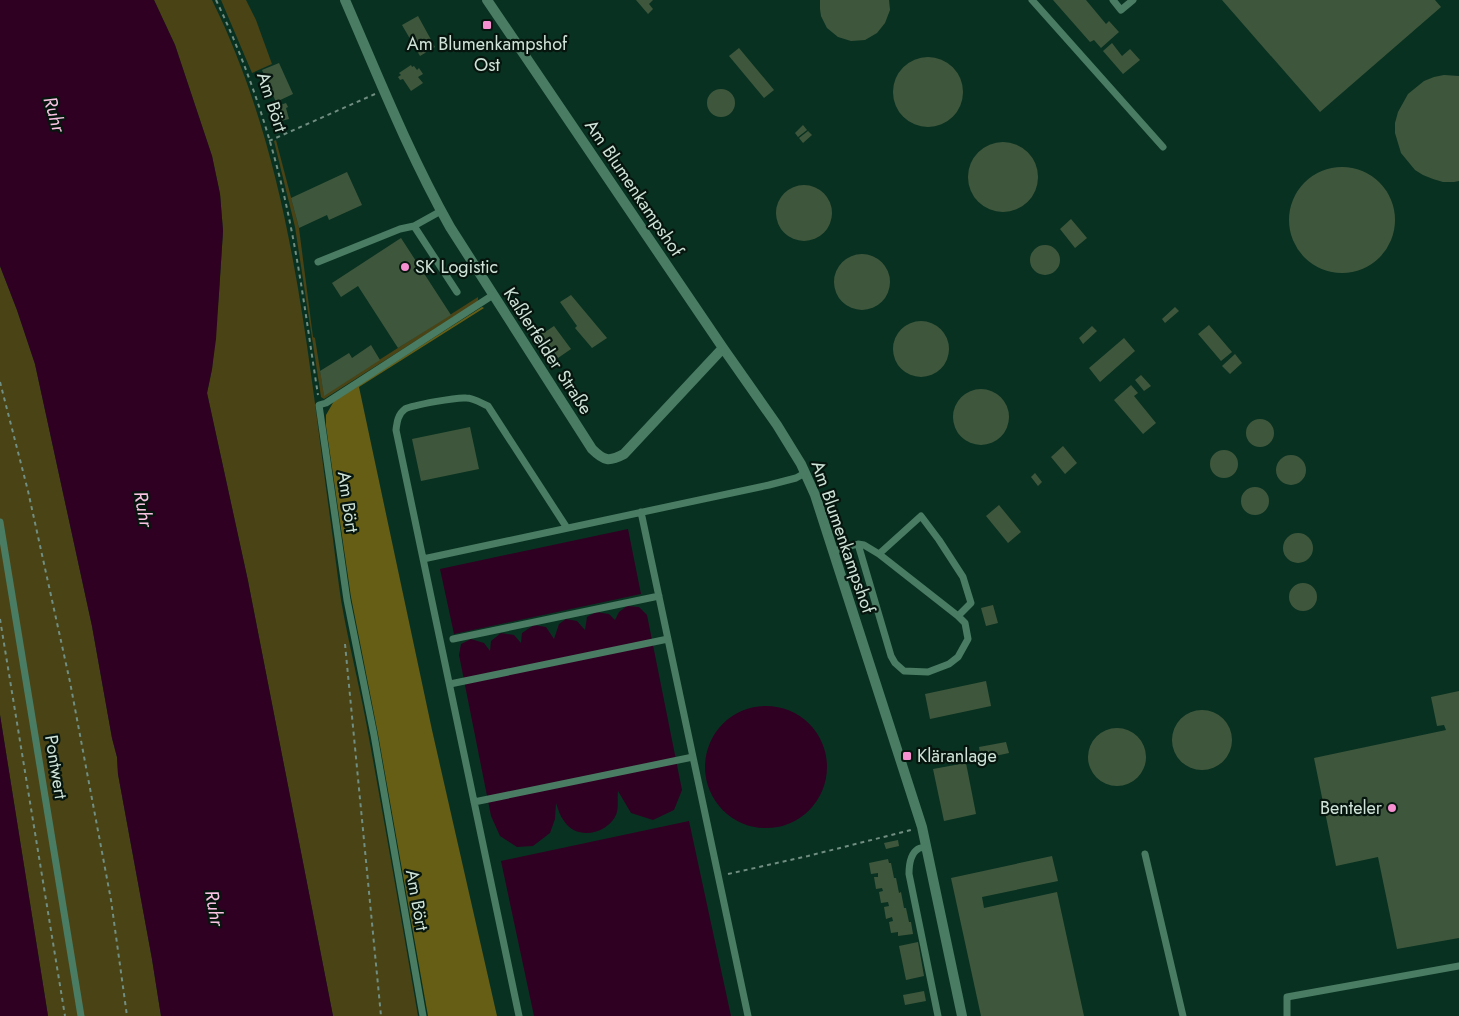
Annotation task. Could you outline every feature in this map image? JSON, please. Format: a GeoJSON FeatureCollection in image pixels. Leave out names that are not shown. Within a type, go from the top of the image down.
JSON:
{"type":"FeatureCollection","features":[{"type":"Feature","properties":{"kind":"street","name":"Kaßlerfelder Straße"},"geometry":{"type":"LineString","coordinates":[[344,0],[421,173],[441,211],[592,449],[608,460],[615,459],[624,454],[723,348]]}},
{"type":"Feature","properties":{"kind":"street","name":"Am Blumenkampshof"},"geometry":{"type":"LineString","coordinates":[[487,0],[777,425],[801,464],[815,495],[922,827],[922,848],[962,1016]]}},
{"type":"Feature","properties":{"kind":"lane"},"geometry":{"type":"LineString","coordinates":[[1032,0],[1163,147]]}},
{"type":"Feature","properties":{"kind":"lane"},"geometry":{"type":"LineString","coordinates":[[1113,0],[1121,10],[1133,0]]}},
{"type":"Feature","properties":{"kind":"lane"},"geometry":{"type":"LineString","coordinates":[[318,262],[400,229],[414,226],[441,211]]}},
{"type":"Feature","properties":{"kind":"lane"},"geometry":{"type":"LineString","coordinates":[[414,226],[457,292]]}},
{"type":"Feature","properties":{"kind":"lane"},"geometry":{"type":"LineString","coordinates":[[319,405],[326,403],[493,295]]}},
{"type":"Feature","properties":{"kind":"lane"},"geometry":{"type":"LineString","coordinates":[[519,1016],[396,430],[400,414],[413,406],[457,398],[479,401],[488,406],[567,528]]}},
{"type":"Feature","properties":{"kind":"lane","name":"Am Bört"},"geometry":{"type":"LineString","coordinates":[[319,405],[347,600],[374,735],[423,1016]]}},
{"type":"Feature","properties":{"kind":"lane"},"geometry":{"type":"LineString","coordinates":[[423,560],[769,485],[796,478],[805,473]]}},
{"type":"Feature","properties":{"kind":"lane"},"geometry":{"type":"LineString","coordinates":[[641,512],[748,1016]]}},
{"type":"Feature","properties":{"kind":"lane"},"geometry":{"type":"LineString","coordinates":[[878,554],[920,516],[939,540],[963,577],[972,603],[958,616]]}},
{"type":"Feature","properties":{"kind":"lane","name":"Pontwert"},"geometry":{"type":"LineString","coordinates":[[0,522],[81,1016]]}},
{"type":"Feature","properties":{"kind":"lane"},"geometry":{"type":"LineString","coordinates":[[833,551],[858,544],[864,545],[958,616],[965,623],[968,639],[958,657],[949,664],[928,672],[904,671],[895,663],[891,656],[858,544]]}},
{"type":"Feature","properties":{"kind":"lane"},"geometry":{"type":"LineString","coordinates":[[452,639],[659,596]]}},
{"type":"Feature","properties":{"kind":"lane"},"geometry":{"type":"LineString","coordinates":[[450,684],[668,639]]}},
{"type":"Feature","properties":{"kind":"lane"},"geometry":{"type":"LineString","coordinates":[[474,802],[693,757]]}},
{"type":"Feature","properties":{"kind":"lane"},"geometry":{"type":"LineString","coordinates":[[922,848],[909,864],[909,874],[938,1016]]}},
{"type":"Feature","properties":{"kind":"lane"},"geometry":{"type":"LineString","coordinates":[[1145,854],[1182,1016]]}},
{"type":"Feature","properties":{"kind":"lane"},"geometry":{"type":"LineString","coordinates":[[1286,1016],[1287,997],[1459,966]]}},
{"type":"Feature","properties":{"kind":"path","name":"Am Bört"},"geometry":{"type":"LineString","coordinates":[[216,0],[228,24],[254,90],[277,168],[293,236],[319,405]]}},
{"type":"Feature","properties":{"kind":"path"},"geometry":{"type":"LineString","coordinates":[[270,141],[384,90]]}},
{"type":"Feature","properties":{"kind":"path"},"geometry":{"type":"LineString","coordinates":[[0,382],[28,491],[70,682],[111,900],[127,1016]]}},
{"type":"Feature","properties":{"kind":"path"},"geometry":{"type":"LineString","coordinates":[[0,619],[64,1016]]}},
{"type":"Feature","properties":{"kind":"path"},"geometry":{"type":"LineString","coordinates":[[344,638],[381,1016]]}},
{"type":"Feature","properties":{"kind":"path"},"geometry":{"type":"LineString","coordinates":[[718,876],[808,856],[922,827]]}},
{"type":"Feature","properties":{"kind":"path"},"geometry":{"type":"LineString","coordinates":[[911,830],[922,848]]}},
{"type":"Feature","properties":{"kind":"shaded area"},"geometry":{"type":"Polygon","coordinates":[[[154,0],[212,0],[239,61],[260,124],[278,188],[292,253],[303,319],[341,600],[366,721],[418,1016],[333,1016],[248,581],[207,393],[212,369],[219,293],[223,231],[220,194],[212,156],[175,45],[154,0]]]}},
{"type":"Feature","properties":{"kind":"shaded area"},"geometry":{"type":"Polygon","coordinates":[[[221,0],[246,0],[256,20],[272,64],[252,73],[221,0]]]}},
{"type":"Feature","properties":{"kind":"shaded area"},"geometry":{"type":"Polygon","coordinates":[[[276,140],[299,228],[313,337],[315,338],[324,395],[478,297],[477,302],[324,399],[321,397],[295,227],[274,141],[276,140]]]}},
{"type":"Feature","properties":{"kind":"shaded area"},"geometry":{"type":"Polygon","coordinates":[[[0,266],[35,364],[92,626],[117,757],[118,774],[161,1016],[48,1016],[0,715],[0,266]]]}},
{"type":"Feature","properties":{"kind":"shaded area"},"geometry":{"type":"Polygon","coordinates":[[[482,307],[484,308],[359,387],[432,730],[497,1016],[428,1016],[378,734],[351,597],[326,415],[334,401],[482,307]]]}},
{"type":"Feature","properties":{"kind":"water","name":"Ruhr"},"geometry":{"type":"Polygon","coordinates":[[[0,0],[154,0],[175,45],[212,156],[220,194],[223,231],[216,339],[207,393],[248,581],[333,1016],[161,1016],[118,774],[117,757],[92,626],[35,364],[0,266],[0,0]]]}},
{"type":"Feature","properties":{"kind":"water"},"geometry":{"type":"Polygon","coordinates":[[[628,529],[641,594],[454,634],[440,569],[628,529]]]}},
{"type":"Feature","properties":{"kind":"water"},"geometry":{"type":"Polygon","coordinates":[[[627,606],[639,607],[647,615],[682,790],[674,810],[653,820],[631,813],[618,791],[617,812],[612,822],[599,831],[584,833],[576,831],[564,821],[556,803],[555,819],[550,833],[533,846],[517,847],[500,836],[491,816],[459,655],[461,644],[471,639],[484,643],[490,651],[491,641],[501,633],[514,635],[521,643],[522,633],[534,625],[546,627],[554,639],[559,624],[566,619],[577,621],[585,630],[587,617],[596,612],[609,614],[615,620],[619,612],[627,606]]]}},
{"type":"Feature","properties":{"kind":"water"},"geometry":{"type":"Polygon","coordinates":[[[766,706],[789,711],[809,724],[822,744],[827,767],[822,790],[809,810],[789,823],[766,828],[743,823],[723,810],[710,790],[705,767],[710,744],[723,724],[743,711],[766,706]]]}},
{"type":"Feature","properties":{"kind":"water"},"geometry":{"type":"Polygon","coordinates":[[[0,715],[48,1016],[0,1016],[0,715]]]}},
{"type":"Feature","properties":{"kind":"water"},"geometry":{"type":"Polygon","coordinates":[[[689,821],[731,1016],[534,1016],[501,861],[689,821]]]}},
{"type":"Feature","properties":{"kind":"building"},"geometry":{"type":"Polygon","coordinates":[[[636,0],[653,0],[649,4],[653,9],[648,14],[636,0]]]}},
{"type":"Feature","properties":{"kind":"building"},"geometry":{"type":"Polygon","coordinates":[[[820,0],[889,0],[890,10],[885,23],[877,33],[865,40],[851,41],[838,37],[827,28],[821,16],[820,0]]]}},
{"type":"Feature","properties":{"kind":"building"},"geometry":{"type":"Polygon","coordinates":[[[1053,0],[1086,0],[1106,24],[1109,21],[1119,32],[1101,48],[1094,40],[1090,42],[1053,0]]]}},
{"type":"Feature","properties":{"kind":"building"},"geometry":{"type":"Polygon","coordinates":[[[1222,0],[1435,0],[1441,7],[1320,112],[1222,0]]]}},
{"type":"Feature","properties":{"kind":"building"},"geometry":{"type":"Polygon","coordinates":[[[418,16],[435,47],[420,56],[402,25],[418,16]]]}},
{"type":"Feature","properties":{"kind":"building"},"geometry":{"type":"Polygon","coordinates":[[[1112,43],[1122,56],[1130,49],[1140,60],[1123,74],[1103,51],[1112,43]]]}},
{"type":"Feature","properties":{"kind":"building"},"geometry":{"type":"Polygon","coordinates":[[[739,48],[774,90],[764,98],[729,56],[739,48]]]}},
{"type":"Feature","properties":{"kind":"building"},"geometry":{"type":"Polygon","coordinates":[[[935,57],[948,63],[957,72],[961,78],[963,92],[961,106],[953,117],[942,125],[921,127],[914,125],[903,117],[895,106],[893,85],[895,78],[903,67],[914,59],[935,57]]]}},
{"type":"Feature","properties":{"kind":"building"},"geometry":{"type":"Polygon","coordinates":[[[279,63],[293,94],[276,102],[262,70],[279,63]]]}},
{"type":"Feature","properties":{"kind":"building"},"geometry":{"type":"Polygon","coordinates":[[[411,65],[417,70],[419,68],[423,74],[418,77],[423,83],[411,91],[403,79],[400,80],[398,77],[401,75],[399,73],[411,65]]]}},
{"type":"Feature","properties":{"kind":"building"},"geometry":{"type":"Polygon","coordinates":[[[1444,75],[1459,76],[1459,181],[1454,182],[1443,182],[1433,179],[1415,170],[1401,153],[1395,133],[1398,112],[1408,94],[1424,81],[1444,75]]]}},
{"type":"Feature","properties":{"kind":"building"},"geometry":{"type":"Polygon","coordinates":[[[721,89],[731,93],[735,103],[731,113],[721,117],[711,113],[707,103],[711,93],[721,89]]]}},
{"type":"Feature","properties":{"kind":"building"},"geometry":{"type":"Polygon","coordinates":[[[286,103],[289,119],[281,121],[277,106],[286,103]]]}},
{"type":"Feature","properties":{"kind":"building"},"geometry":{"type":"Polygon","coordinates":[[[803,125],[807,130],[798,137],[795,133],[803,125]]]}},
{"type":"Feature","properties":{"kind":"building"},"geometry":{"type":"Polygon","coordinates":[[[808,131],[812,135],[803,143],[799,138],[808,131]]]}},
{"type":"Feature","properties":{"kind":"building"},"geometry":{"type":"Polygon","coordinates":[[[1003,142],[1016,145],[1028,152],[1035,164],[1038,177],[1035,190],[1028,202],[1016,209],[1003,212],[990,209],[978,202],[971,190],[968,177],[971,164],[978,152],[990,145],[1003,142]]]}},
{"type":"Feature","properties":{"kind":"building"},"geometry":{"type":"Polygon","coordinates":[[[1342,167],[1362,171],[1380,182],[1391,200],[1395,220],[1391,240],[1380,258],[1362,269],[1342,273],[1322,269],[1304,258],[1293,240],[1289,220],[1293,200],[1304,182],[1322,171],[1342,167]]]}},
{"type":"Feature","properties":{"kind":"building"},"geometry":{"type":"Polygon","coordinates":[[[347,172],[362,205],[329,220],[327,215],[299,228],[291,198],[347,172]]]}},
{"type":"Feature","properties":{"kind":"building"},"geometry":{"type":"Polygon","coordinates":[[[804,185],[815,187],[824,193],[830,202],[832,213],[830,224],[824,233],[815,239],[804,241],[793,239],[784,233],[778,224],[776,213],[778,202],[784,193],[793,187],[804,185]]]}},
{"type":"Feature","properties":{"kind":"building"},"geometry":{"type":"Polygon","coordinates":[[[1071,219],[1087,238],[1075,248],[1060,229],[1071,219]]]}},
{"type":"Feature","properties":{"kind":"building"},"geometry":{"type":"Polygon","coordinates":[[[401,238],[451,315],[398,348],[358,286],[341,297],[332,283],[401,238]]]}},
{"type":"Feature","properties":{"kind":"building"},"geometry":{"type":"Polygon","coordinates":[[[1045,245],[1056,249],[1060,260],[1056,271],[1045,275],[1034,271],[1030,260],[1034,249],[1045,245]]]}},
{"type":"Feature","properties":{"kind":"building"},"geometry":{"type":"Polygon","coordinates":[[[862,254],[873,256],[882,262],[888,271],[890,282],[888,293],[882,302],[873,308],[862,310],[851,308],[842,302],[836,293],[834,282],[836,271],[842,262],[851,256],[862,254]]]}},
{"type":"Feature","properties":{"kind":"building"},"geometry":{"type":"Polygon","coordinates":[[[571,295],[607,338],[592,348],[575,328],[577,326],[560,302],[571,295]]]}},
{"type":"Feature","properties":{"kind":"building"},"geometry":{"type":"Polygon","coordinates":[[[1175,307],[1179,311],[1165,323],[1162,319],[1175,307]]]}},
{"type":"Feature","properties":{"kind":"building"},"geometry":{"type":"Polygon","coordinates":[[[921,321],[932,323],[941,329],[947,338],[949,349],[947,360],[941,369],[932,375],[921,377],[910,375],[901,369],[895,360],[893,349],[895,338],[901,329],[910,323],[921,321]]]}},
{"type":"Feature","properties":{"kind":"building"},"geometry":{"type":"Polygon","coordinates":[[[1209,325],[1232,352],[1221,361],[1198,334],[1209,325]]]}},
{"type":"Feature","properties":{"kind":"building"},"geometry":{"type":"Polygon","coordinates":[[[554,326],[571,349],[558,358],[547,342],[541,346],[534,335],[543,329],[545,332],[554,326]]]}},
{"type":"Feature","properties":{"kind":"building"},"geometry":{"type":"Polygon","coordinates":[[[1092,326],[1097,331],[1083,344],[1079,338],[1092,326]]]}},
{"type":"Feature","properties":{"kind":"building"},"geometry":{"type":"Polygon","coordinates":[[[1124,338],[1135,351],[1100,382],[1089,368],[1124,338]]]}},
{"type":"Feature","properties":{"kind":"building"},"geometry":{"type":"Polygon","coordinates":[[[371,345],[380,360],[324,396],[320,371],[349,353],[352,358],[371,345]]]}},
{"type":"Feature","properties":{"kind":"building"},"geometry":{"type":"Polygon","coordinates":[[[1235,354],[1242,363],[1230,374],[1222,366],[1235,354]]]}},
{"type":"Feature","properties":{"kind":"building"},"geometry":{"type":"Polygon","coordinates":[[[1141,375],[1151,386],[1144,391],[1135,380],[1141,375]]]}},
{"type":"Feature","properties":{"kind":"building"},"geometry":{"type":"Polygon","coordinates":[[[1131,385],[1138,393],[1134,396],[1156,423],[1143,434],[1114,400],[1131,385]]]}},
{"type":"Feature","properties":{"kind":"building"},"geometry":{"type":"Polygon","coordinates":[[[981,389],[992,391],[1001,397],[1007,406],[1009,417],[1007,428],[1001,437],[992,443],[981,445],[970,443],[961,437],[955,428],[953,417],[955,406],[961,397],[970,391],[981,389]]]}},
{"type":"Feature","properties":{"kind":"building"},"geometry":{"type":"Polygon","coordinates":[[[1260,419],[1270,423],[1274,433],[1270,443],[1260,447],[1250,443],[1246,433],[1250,423],[1260,419]]]}},
{"type":"Feature","properties":{"kind":"building"},"geometry":{"type":"Polygon","coordinates":[[[470,427],[479,469],[421,481],[412,439],[470,427]]]}},
{"type":"Feature","properties":{"kind":"building"},"geometry":{"type":"Polygon","coordinates":[[[1063,446],[1077,463],[1065,474],[1051,457],[1063,446]]]}},
{"type":"Feature","properties":{"kind":"building"},"geometry":{"type":"Polygon","coordinates":[[[1224,450],[1234,454],[1238,464],[1234,474],[1224,478],[1214,474],[1210,464],[1214,454],[1224,450]]]}},
{"type":"Feature","properties":{"kind":"building"},"geometry":{"type":"Polygon","coordinates":[[[1291,455],[1297,456],[1305,464],[1305,476],[1297,484],[1291,485],[1285,484],[1277,476],[1276,470],[1277,464],[1285,456],[1291,455]]]}},
{"type":"Feature","properties":{"kind":"building"},"geometry":{"type":"Polygon","coordinates":[[[1035,473],[1042,482],[1038,486],[1031,477],[1035,473]]]}},
{"type":"Feature","properties":{"kind":"building"},"geometry":{"type":"Polygon","coordinates":[[[1255,487],[1265,491],[1269,501],[1265,511],[1255,515],[1245,511],[1241,501],[1245,491],[1255,487]]]}},
{"type":"Feature","properties":{"kind":"building"},"geometry":{"type":"Polygon","coordinates":[[[999,505],[1021,532],[1008,543],[986,516],[999,505]]]}},
{"type":"Feature","properties":{"kind":"building"},"geometry":{"type":"Polygon","coordinates":[[[1298,533],[1308,538],[1313,548],[1308,558],[1298,563],[1288,558],[1283,548],[1288,538],[1298,533]]]}},
{"type":"Feature","properties":{"kind":"building"},"geometry":{"type":"Polygon","coordinates":[[[1303,583],[1313,587],[1317,597],[1313,607],[1303,611],[1293,607],[1289,597],[1293,587],[1303,583]]]}},
{"type":"Feature","properties":{"kind":"building"},"geometry":{"type":"Polygon","coordinates":[[[993,605],[998,623],[986,626],[981,608],[993,605]]]}},
{"type":"Feature","properties":{"kind":"building"},"geometry":{"type":"Polygon","coordinates":[[[986,681],[991,706],[930,719],[925,694],[986,681]]]}},
{"type":"Feature","properties":{"kind":"building","name":"Benteler"},"geometry":{"type":"Polygon","coordinates":[[[1459,691],[1459,938],[1397,949],[1378,857],[1336,866],[1314,758],[1446,730],[1444,725],[1437,726],[1431,697],[1459,691]]]}},
{"type":"Feature","properties":{"kind":"building"},"geometry":{"type":"Polygon","coordinates":[[[1202,710],[1219,715],[1227,723],[1232,740],[1227,757],[1219,765],[1202,770],[1185,765],[1177,757],[1172,740],[1177,723],[1185,715],[1202,710]]]}},
{"type":"Feature","properties":{"kind":"building"},"geometry":{"type":"Polygon","coordinates":[[[1111,728],[1123,728],[1138,736],[1146,751],[1146,763],[1138,778],[1123,786],[1111,786],[1096,778],[1088,763],[1088,751],[1096,736],[1111,728]]]}},
{"type":"Feature","properties":{"kind":"building"},"geometry":{"type":"Polygon","coordinates":[[[1006,742],[1009,753],[981,759],[979,747],[1006,742]]]}},
{"type":"Feature","properties":{"kind":"building"},"geometry":{"type":"Polygon","coordinates":[[[966,763],[976,814],[944,821],[933,769],[966,763]]]}},
{"type":"Feature","properties":{"kind":"building"},"geometry":{"type":"Polygon","coordinates":[[[898,840],[899,846],[886,849],[884,843],[898,840]]]}},
{"type":"Feature","properties":{"kind":"building"},"geometry":{"type":"Polygon","coordinates":[[[1052,856],[1058,881],[982,897],[984,908],[1057,892],[1084,1016],[981,1016],[951,878],[1052,856]]]}},
{"type":"Feature","properties":{"kind":"building"},"geometry":{"type":"Polygon","coordinates":[[[888,859],[889,863],[891,863],[894,878],[896,878],[899,893],[901,892],[909,922],[911,922],[913,934],[898,936],[898,932],[891,933],[889,922],[893,921],[892,917],[886,919],[884,907],[889,906],[888,902],[881,903],[879,892],[883,891],[882,888],[876,889],[874,877],[878,877],[878,873],[871,874],[869,863],[888,859]]]}},
{"type":"Feature","properties":{"kind":"building"},"geometry":{"type":"Polygon","coordinates":[[[918,942],[924,976],[906,980],[899,946],[918,942]]]}},
{"type":"Feature","properties":{"kind":"building"},"geometry":{"type":"Polygon","coordinates":[[[924,991],[926,1001],[905,1005],[903,995],[924,991]]]}},
{"type":"Feature","properties":{"kind":"place","name":"Am Blumenkampshof Ost"},"geometry":{"type":"Point","coordinates":[487,25]}},
{"type":"Feature","properties":{"kind":"place","name":"SK Logistic"},"geometry":{"type":"Point","coordinates":[405,267]}},
{"type":"Feature","properties":{"kind":"place","name":"Kläranlage"},"geometry":{"type":"Point","coordinates":[907,756]}},
{"type":"Feature","properties":{"kind":"place","name":"Benteler"},"geometry":{"type":"Point","coordinates":[1392,808]}}]}
